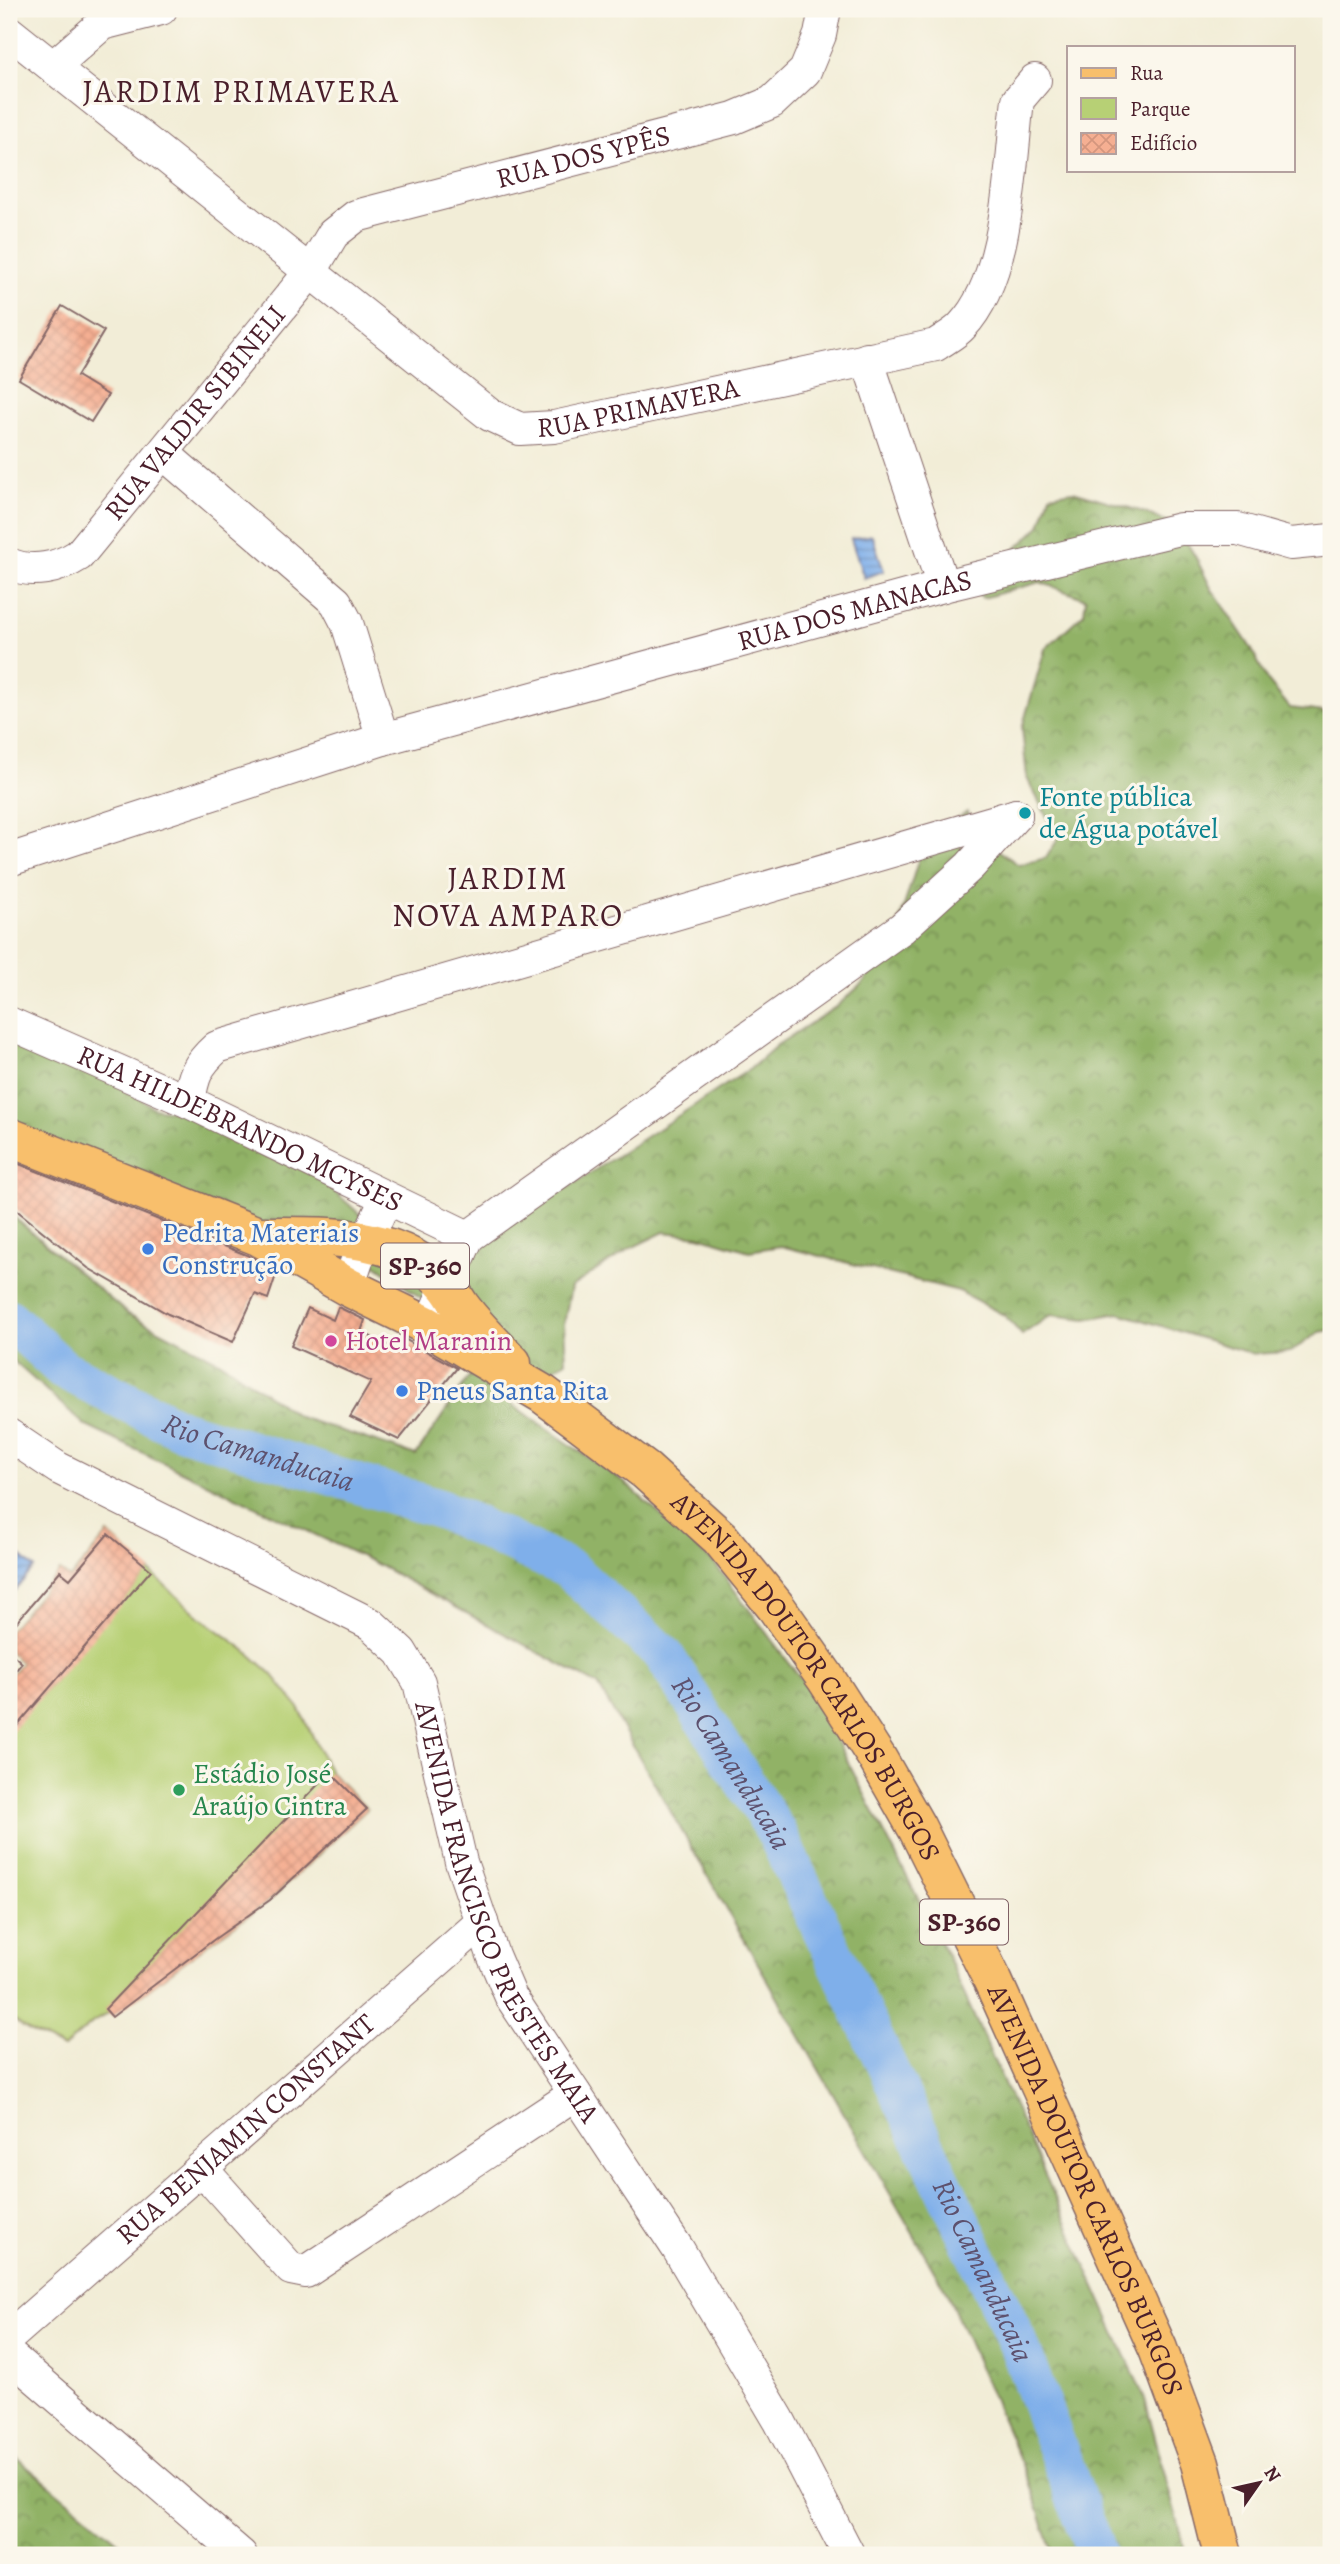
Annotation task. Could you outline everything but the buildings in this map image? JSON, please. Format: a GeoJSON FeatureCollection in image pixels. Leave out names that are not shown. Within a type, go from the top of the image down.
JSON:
{"type":"FeatureCollection","features":[{"type":"Feature","properties":{"kind":"main road","name":"AVENIDA DOUTOR CARLOS BURGOS"},"geometry":{"type":"LineString","coordinates":[[9,1137],[258,1237],[348,1287],[426,1325],[543,1394],[646,1471],[720,1538],[776,1606],[877,1758],[917,1828],[993,1981],[1158,2349],[1200,2463],[1223,2555]]}},
{"type":"Feature","properties":{"kind":"main road","name":"AVENIDA DOUTOR CARLOS BURGOS"},"geometry":{"type":"LineString","coordinates":[[258,1237],[318,1236],[366,1242],[394,1248],[417,1259],[446,1284],[468,1315],[543,1394]]}},
{"type":"Feature","properties":{"kind":"street"},"geometry":{"type":"LineString","coordinates":[[54,66],[102,24],[161,9]]}},
{"type":"Feature","properties":{"kind":"street","name":"RUA DOS YPÊS"},"geometry":{"type":"LineString","coordinates":[[310,271],[333,234],[356,216],[734,118],[772,102],[805,71],[820,36],[825,9]]}},
{"type":"Feature","properties":{"kind":"street","name":"RUA PRIMAVERA"},"geometry":{"type":"LineString","coordinates":[[9,32],[490,415],[520,429],[554,427],[936,345],[962,327],[982,299],[1000,252],[1018,100],[1035,80]]}},
{"type":"Feature","properties":{"kind":"street","name":"RUA VALDIR SIBINELI"},"geometry":{"type":"LineString","coordinates":[[9,564],[18,568],[38,569],[64,565],[79,555],[310,271]]}},
{"type":"Feature","properties":{"kind":"street"},"geometry":{"type":"LineString","coordinates":[[867,359],[943,586]]}},
{"type":"Feature","properties":{"kind":"street"},"geometry":{"type":"LineString","coordinates":[[163,453],[336,602],[347,623],[383,739]]}},
{"type":"Feature","properties":{"kind":"street","name":"RUA DOS MANACAS"},"geometry":{"type":"LineString","coordinates":[[9,859],[383,739],[943,586],[1180,529],[1238,528],[1291,544],[1331,540]]}},
{"type":"Feature","properties":{"kind":"street"},"geometry":{"type":"LineString","coordinates":[[189,1102],[192,1080],[201,1061],[217,1047],[1016,815],[970,866],[902,928],[468,1237],[437,1308],[426,1325]]}},
{"type":"Feature","properties":{"kind":"street","name":"RUA HILDEBRANDO MCYSES"},"geometry":{"type":"LineString","coordinates":[[9,1023],[189,1102],[468,1237]]}},
{"type":"Feature","properties":{"kind":"street"},"geometry":{"type":"LineString","coordinates":[[348,1287],[386,1199]]}},
{"type":"Feature","properties":{"kind":"street","name":"AVENIDA FRANCISCO PRESTES MAIA"},"geometry":{"type":"LineString","coordinates":[[9,1435],[58,1468],[371,1623],[401,1652],[419,1682],[461,1862],[511,1997],[678,2249],[779,2420],[849,2555]]}},
{"type":"Feature","properties":{"kind":"street","name":"RUA BENJAMIN CONSTANT"},"geometry":{"type":"LineString","coordinates":[[9,2337],[482,1922]]}},
{"type":"Feature","properties":{"kind":"street"},"geometry":{"type":"LineString","coordinates":[[201,2168],[291,2269],[306,2272],[575,2094]]}},
{"type":"Feature","properties":{"kind":"street"},"geometry":{"type":"LineString","coordinates":[[9,2355],[241,2555]]}},
{"type":"Feature","properties":{"kind":"green space"},"geometry":{"type":"Polygon","coordinates":[[[1073,491],[1176,525],[1211,588],[1251,648],[1267,680],[1290,708],[1325,712],[1331,708],[1331,1330],[1320,1332],[1290,1352],[1253,1354],[1119,1313],[1086,1319],[1051,1315],[1022,1335],[1004,1315],[959,1291],[781,1246],[749,1251],[699,1236],[664,1232],[631,1248],[571,1287],[564,1324],[566,1361],[547,1373],[495,1352],[377,1266],[265,1237],[9,1134],[9,1037],[122,1086],[154,1108],[179,1112],[308,1167],[388,1240],[454,1257],[537,1203],[569,1187],[750,1069],[777,1045],[837,1006],[864,982],[883,954],[899,922],[920,855],[945,827],[967,812],[977,835],[1019,865],[1046,858],[1058,839],[1027,778],[1022,728],[1045,649],[1084,613],[1086,599],[1040,582],[983,598],[972,590],[1040,526],[1050,495],[1073,491]]]}},
{"type":"Feature","properties":{"kind":"green space"},"geometry":{"type":"Polygon","coordinates":[[[9,1213],[128,1314],[223,1363],[299,1417],[416,1455],[470,1375],[625,1483],[715,1564],[815,1698],[944,1949],[1145,2399],[1186,2555],[1053,2555],[1029,2481],[947,2293],[598,1685],[375,1563],[86,1426],[9,1357],[9,1213]]]}},
{"type":"Feature","properties":{"kind":"green space","name":"Estádio José Araújo Cintra"},"geometry":{"type":"Polygon","coordinates":[[[108,1534],[200,1617],[272,1674],[299,1708],[330,1772],[367,1809],[270,1900],[139,1996],[93,2022],[63,2048],[9,2017],[9,1678],[22,1663],[9,1651],[9,1631],[60,1571],[70,1578],[108,1534]]]}},
{"type":"Feature","properties":{"kind":"green space"},"geometry":{"type":"Polygon","coordinates":[[[9,2452],[131,2552],[128,2555],[9,2555],[9,2452]]]}},
{"type":"Feature","properties":{"kind":"water"},"geometry":{"type":"Polygon","coordinates":[[[872,535],[884,571],[864,578],[851,539],[872,535]]]}},
{"type":"Feature","properties":{"kind":"water"},"geometry":{"type":"Polygon","coordinates":[[[9,1546],[34,1568],[9,1597],[9,1546]]]}},
{"type":"Feature","properties":{"kind":"waterway","name":"Rio Camanducaia"},"geometry":{"type":"LineString","coordinates":[[9,1319],[63,1369],[180,1429],[443,1510],[569,1569],[663,1654],[775,1830],[1018,2343],[1097,2555]]}},
{"type":"Feature","properties":{"kind":"place","name":"Fonte pública de Água potável"},"geometry":{"type":"Point","coordinates":[1025,813]}},
{"type":"Feature","properties":{"kind":"place","name":"Pedrita Materiais Construção"},"geometry":{"type":"Point","coordinates":[148,1249]}},
{"type":"Feature","properties":{"kind":"place","name":"Hotel Maranin"},"geometry":{"type":"Point","coordinates":[331,1341]}},
{"type":"Feature","properties":{"kind":"place","name":"Pneus Santa Rita"},"geometry":{"type":"Point","coordinates":[402,1391]}},
{"type":"Feature","properties":{"kind":"place","name":"Estádio José Araújo Cintra"},"geometry":{"type":"Point","coordinates":[179,1790]}},
{"type":"Feature","properties":{"kind":"district","name":"JARDIM PRIMAVERA"},"geometry":{"type":"Point","coordinates":[241,91]}},
{"type":"Feature","properties":{"kind":"district","name":"JARDIM NOVA AMPARO"},"geometry":{"type":"Point","coordinates":[508,896]}}]}
